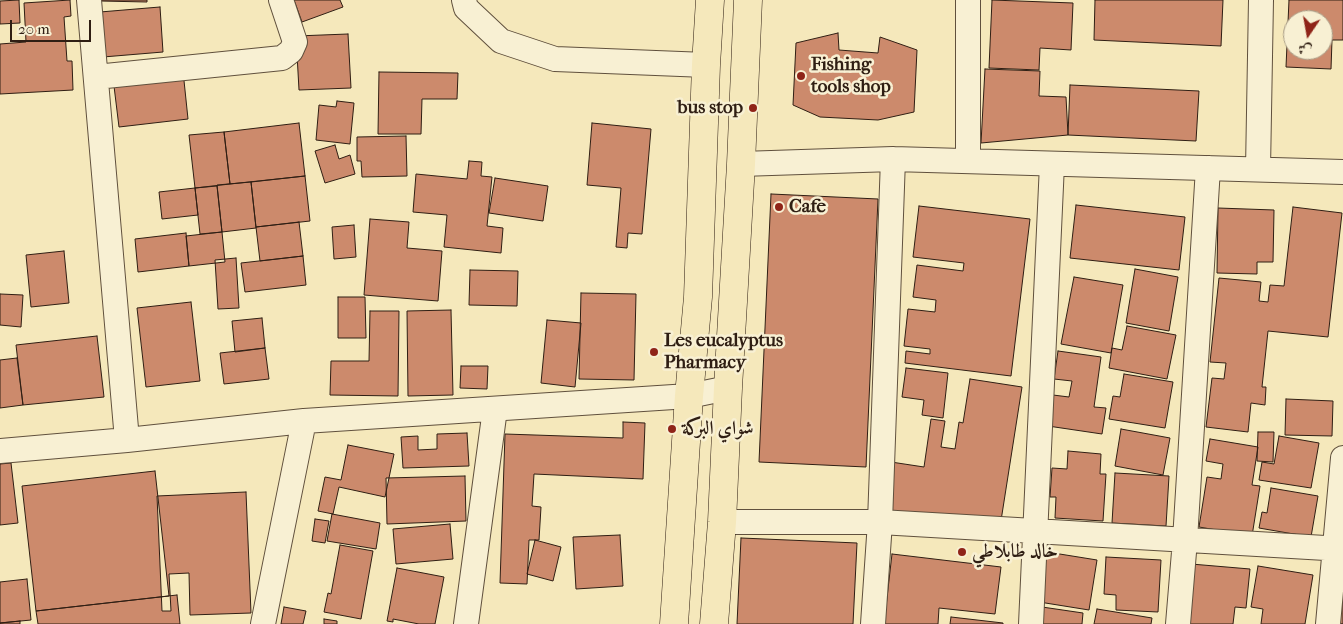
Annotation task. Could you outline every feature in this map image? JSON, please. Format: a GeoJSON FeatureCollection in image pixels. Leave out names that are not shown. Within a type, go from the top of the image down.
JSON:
{"type":"FeatureCollection","features":[{"type":"Feature","properties":{"kind":"main road"},"geometry":{"type":"LineString","coordinates":[[674,624],[698,297],[710,0]]}},
{"type":"Feature","properties":{"kind":"main road"},"geometry":{"type":"LineString","coordinates":[[714,624],[722,522],[748,0]]}},
{"type":"Feature","properties":{"kind":"street"},"geometry":{"type":"LineString","coordinates":[[90,0],[127,440]]}},
{"type":"Feature","properties":{"kind":"street"},"geometry":{"type":"LineString","coordinates":[[96,77],[282,58],[292,51],[295,42],[281,0]]}},
{"type":"Feature","properties":{"kind":"street"},"geometry":{"type":"LineString","coordinates":[[464,0],[466,8],[501,41],[555,59],[706,65]]}},
{"type":"Feature","properties":{"kind":"street"},"geometry":{"type":"LineString","coordinates":[[968,0],[968,161]]}},
{"type":"Feature","properties":{"kind":"street"},"geometry":{"type":"LineString","coordinates":[[1258,169],[1261,0]]}},
{"type":"Feature","properties":{"kind":"street"},"geometry":{"type":"LineString","coordinates":[[740,164],[893,159],[1343,172]]}},
{"type":"Feature","properties":{"kind":"street"},"geometry":{"type":"LineString","coordinates":[[873,624],[880,522],[893,159]]}},
{"type":"Feature","properties":{"kind":"street"},"geometry":{"type":"LineString","coordinates":[[1031,624],[1052,164]]}},
{"type":"Feature","properties":{"kind":"street"},"geometry":{"type":"LineString","coordinates":[[1178,624],[1208,168]]}},
{"type":"Feature","properties":{"kind":"street"},"geometry":{"type":"LineString","coordinates":[[0,451],[304,422],[690,396],[728,388]]}},
{"type":"Feature","properties":{"kind":"street"},"geometry":{"type":"LineString","coordinates":[[466,624],[495,409]]}},
{"type":"Feature","properties":{"kind":"street"},"geometry":{"type":"LineString","coordinates":[[263,624],[304,422]]}},
{"type":"Feature","properties":{"kind":"street"},"geometry":{"type":"LineString","coordinates":[[1328,624],[1338,548],[1343,458]]}},
{"type":"Feature","properties":{"kind":"street"},"geometry":{"type":"LineString","coordinates":[[722,522],[880,522],[1338,548]]}},
{"type":"Feature","properties":{"kind":"building"},"geometry":{"type":"Polygon","coordinates":[[[19,0],[20,23],[0,24],[0,1],[19,0]]]}},
{"type":"Feature","properties":{"kind":"building"},"geometry":{"type":"Polygon","coordinates":[[[70,0],[71,16],[64,17],[67,61],[72,61],[73,90],[0,94],[0,44],[26,42],[24,3],[70,0]]]}},
{"type":"Feature","properties":{"kind":"building"},"geometry":{"type":"Polygon","coordinates":[[[147,0],[147,2],[101,1],[147,0]]]}},
{"type":"Feature","properties":{"kind":"building"},"geometry":{"type":"Polygon","coordinates":[[[294,0],[340,0],[343,7],[302,22],[294,0]]]}},
{"type":"Feature","properties":{"kind":"building"},"geometry":{"type":"Polygon","coordinates":[[[992,0],[1073,3],[1071,50],[1040,48],[1039,70],[989,68],[992,0]]]}},
{"type":"Feature","properties":{"kind":"building"},"geometry":{"type":"Polygon","coordinates":[[[1095,0],[1223,0],[1221,46],[1094,40],[1095,0]]]}},
{"type":"Feature","properties":{"kind":"building"},"geometry":{"type":"Polygon","coordinates":[[[1289,0],[1343,0],[1343,40],[1333,40],[1333,10],[1289,10],[1289,0]]]}},
{"type":"Feature","properties":{"kind":"building"},"geometry":{"type":"Polygon","coordinates":[[[160,7],[163,52],[103,57],[100,12],[160,7]]]}},
{"type":"Feature","properties":{"kind":"building"},"geometry":{"type":"Polygon","coordinates":[[[838,33],[839,50],[878,53],[880,37],[917,50],[914,112],[878,120],[820,117],[793,105],[796,43],[838,33]]]}},
{"type":"Feature","properties":{"kind":"building"},"geometry":{"type":"Polygon","coordinates":[[[348,34],[351,88],[299,90],[296,36],[348,34]]]}},
{"type":"Feature","properties":{"kind":"building"},"geometry":{"type":"Polygon","coordinates":[[[1286,60],[1331,60],[1331,69],[1286,67],[1286,60]]]}},
{"type":"Feature","properties":{"kind":"building"},"geometry":{"type":"Polygon","coordinates":[[[985,69],[1040,71],[1039,96],[1066,97],[1068,135],[981,143],[985,69]]]}},
{"type":"Feature","properties":{"kind":"building"},"geometry":{"type":"Polygon","coordinates":[[[183,71],[188,119],[119,127],[113,78],[183,71]]]}},
{"type":"Feature","properties":{"kind":"building"},"geometry":{"type":"Polygon","coordinates":[[[379,72],[458,73],[457,99],[422,99],[421,134],[378,134],[379,72]]]}},
{"type":"Feature","properties":{"kind":"building"},"geometry":{"type":"Polygon","coordinates":[[[1070,85],[1199,91],[1196,141],[1068,135],[1070,85]]]}},
{"type":"Feature","properties":{"kind":"building"},"geometry":{"type":"Polygon","coordinates":[[[337,101],[354,103],[350,144],[316,140],[319,105],[336,107],[337,101]]]}},
{"type":"Feature","properties":{"kind":"building"},"geometry":{"type":"Polygon","coordinates":[[[299,123],[305,176],[230,184],[224,132],[299,123]]]}},
{"type":"Feature","properties":{"kind":"building"},"geometry":{"type":"Polygon","coordinates":[[[592,123],[651,129],[642,234],[628,233],[627,248],[616,247],[621,188],[587,185],[592,123]]]}},
{"type":"Feature","properties":{"kind":"building"},"geometry":{"type":"Polygon","coordinates":[[[224,132],[230,184],[195,188],[189,135],[224,132]]]}},
{"type":"Feature","properties":{"kind":"building"},"geometry":{"type":"Polygon","coordinates":[[[406,136],[407,176],[362,177],[361,161],[357,161],[357,137],[406,136]]]}},
{"type":"Feature","properties":{"kind":"building"},"geometry":{"type":"Polygon","coordinates":[[[335,145],[339,159],[350,155],[355,174],[325,183],[315,151],[335,145]]]}},
{"type":"Feature","properties":{"kind":"building"},"geometry":{"type":"Polygon","coordinates":[[[469,161],[482,162],[481,176],[492,177],[487,226],[503,228],[501,253],[444,247],[447,215],[413,212],[416,174],[467,179],[469,161]]]}},
{"type":"Feature","properties":{"kind":"building"},"geometry":{"type":"Polygon","coordinates":[[[305,176],[310,221],[256,227],[251,182],[305,176]]]}},
{"type":"Feature","properties":{"kind":"building"},"geometry":{"type":"Polygon","coordinates":[[[495,178],[548,186],[543,221],[489,213],[495,178]]]}},
{"type":"Feature","properties":{"kind":"building"},"geometry":{"type":"Polygon","coordinates":[[[251,182],[256,228],[222,232],[217,185],[251,182]]]}},
{"type":"Feature","properties":{"kind":"building"},"geometry":{"type":"Polygon","coordinates":[[[217,186],[222,232],[200,234],[195,188],[217,186]]]}},
{"type":"Feature","properties":{"kind":"building"},"geometry":{"type":"Polygon","coordinates":[[[195,188],[198,215],[162,219],[159,192],[195,188]]]}},
{"type":"Feature","properties":{"kind":"building"},"geometry":{"type":"Polygon","coordinates":[[[771,194],[878,199],[866,467],[759,462],[771,194]]]}},
{"type":"Feature","properties":{"kind":"building"},"geometry":{"type":"Polygon","coordinates":[[[1076,205],[1185,217],[1179,270],[1070,258],[1076,205]]]}},
{"type":"Feature","properties":{"kind":"building"},"geometry":{"type":"Polygon","coordinates":[[[919,206],[1030,219],[1011,376],[905,363],[906,351],[930,354],[930,349],[904,346],[908,309],[935,312],[936,300],[913,297],[917,265],[963,271],[964,263],[913,257],[919,206]]]}},
{"type":"Feature","properties":{"kind":"building"},"geometry":{"type":"Polygon","coordinates":[[[1293,207],[1342,213],[1328,337],[1268,331],[1262,387],[1266,387],[1265,405],[1251,403],[1248,432],[1206,427],[1212,378],[1224,379],[1226,363],[1210,362],[1219,278],[1261,282],[1259,301],[1268,302],[1270,285],[1284,286],[1293,207]]]}},
{"type":"Feature","properties":{"kind":"building"},"geometry":{"type":"Polygon","coordinates":[[[1218,208],[1274,210],[1273,262],[1257,262],[1257,274],[1217,273],[1218,208]]]}},
{"type":"Feature","properties":{"kind":"building"},"geometry":{"type":"Polygon","coordinates":[[[370,219],[409,222],[407,248],[442,251],[438,301],[364,295],[370,219]]]}},
{"type":"Feature","properties":{"kind":"building"},"geometry":{"type":"Polygon","coordinates":[[[299,222],[303,256],[260,261],[256,227],[299,222]]]}},
{"type":"Feature","properties":{"kind":"building"},"geometry":{"type":"Polygon","coordinates":[[[354,225],[356,257],[334,259],[332,227],[354,225]]]}},
{"type":"Feature","properties":{"kind":"building"},"geometry":{"type":"Polygon","coordinates":[[[222,232],[225,262],[189,266],[186,236],[222,232]]]}},
{"type":"Feature","properties":{"kind":"building"},"geometry":{"type":"Polygon","coordinates":[[[186,233],[189,266],[138,272],[135,239],[186,233]]]}},
{"type":"Feature","properties":{"kind":"building"},"geometry":{"type":"Polygon","coordinates":[[[64,251],[69,303],[31,307],[26,255],[64,251]]]}},
{"type":"Feature","properties":{"kind":"building"},"geometry":{"type":"Polygon","coordinates":[[[303,256],[306,285],[245,292],[241,263],[303,256]]]}},
{"type":"Feature","properties":{"kind":"building"},"geometry":{"type":"Polygon","coordinates":[[[236,258],[239,308],[218,309],[215,260],[236,258]]]}},
{"type":"Feature","properties":{"kind":"building"},"geometry":{"type":"Polygon","coordinates":[[[1135,269],[1178,277],[1169,331],[1126,323],[1135,269]]]}},
{"type":"Feature","properties":{"kind":"building"},"geometry":{"type":"Polygon","coordinates":[[[470,270],[518,271],[517,306],[469,305],[470,270]]]}},
{"type":"Feature","properties":{"kind":"building"},"geometry":{"type":"Polygon","coordinates":[[[1074,277],[1123,285],[1111,353],[1061,344],[1074,277]]]}},
{"type":"Feature","properties":{"kind":"building"},"geometry":{"type":"Polygon","coordinates":[[[581,293],[636,294],[634,380],[579,379],[581,293]]]}},
{"type":"Feature","properties":{"kind":"building"},"geometry":{"type":"Polygon","coordinates":[[[0,294],[23,295],[21,327],[0,325],[0,294]]]}},
{"type":"Feature","properties":{"kind":"building"},"geometry":{"type":"Polygon","coordinates":[[[338,297],[365,297],[366,338],[338,338],[338,297]]]}},
{"type":"Feature","properties":{"kind":"building"},"geometry":{"type":"Polygon","coordinates":[[[191,302],[200,381],[146,387],[137,308],[191,302]]]}},
{"type":"Feature","properties":{"kind":"building"},"geometry":{"type":"Polygon","coordinates":[[[451,310],[453,395],[408,396],[407,311],[451,310]]]}},
{"type":"Feature","properties":{"kind":"building"},"geometry":{"type":"Polygon","coordinates":[[[370,311],[399,311],[398,396],[330,395],[331,361],[369,361],[370,311]]]}},
{"type":"Feature","properties":{"kind":"building"},"geometry":{"type":"Polygon","coordinates":[[[262,318],[265,348],[235,352],[232,321],[262,318]]]}},
{"type":"Feature","properties":{"kind":"building"},"geometry":{"type":"Polygon","coordinates":[[[547,320],[581,323],[575,387],[541,383],[547,320]]]}},
{"type":"Feature","properties":{"kind":"building"},"geometry":{"type":"Polygon","coordinates":[[[1127,326],[1176,335],[1167,379],[1109,368],[1112,348],[1122,350],[1127,326]]]}},
{"type":"Feature","properties":{"kind":"building"},"geometry":{"type":"Polygon","coordinates":[[[97,336],[104,397],[23,405],[16,345],[97,336]]]}},
{"type":"Feature","properties":{"kind":"building"},"geometry":{"type":"Polygon","coordinates":[[[265,348],[269,379],[224,384],[220,353],[265,348]]]}},
{"type":"Feature","properties":{"kind":"building"},"geometry":{"type":"Polygon","coordinates":[[[1058,351],[1101,357],[1094,407],[1106,408],[1102,434],[1048,426],[1053,395],[1069,397],[1072,381],[1054,379],[1058,351]]]}},
{"type":"Feature","properties":{"kind":"building"},"geometry":{"type":"Polygon","coordinates":[[[17,358],[23,405],[0,408],[0,360],[17,358]]]}},
{"type":"Feature","properties":{"kind":"building"},"geometry":{"type":"Polygon","coordinates":[[[461,366],[488,366],[487,389],[460,388],[461,366]]]}},
{"type":"Feature","properties":{"kind":"building"},"geometry":{"type":"Polygon","coordinates":[[[906,368],[948,373],[943,418],[922,415],[924,400],[902,397],[906,368]]]}},
{"type":"Feature","properties":{"kind":"building"},"geometry":{"type":"Polygon","coordinates":[[[1124,374],[1173,382],[1165,428],[1109,419],[1113,396],[1120,397],[1124,374]]]}},
{"type":"Feature","properties":{"kind":"building"},"geometry":{"type":"Polygon","coordinates":[[[970,379],[1022,387],[1000,527],[883,513],[891,462],[924,467],[931,419],[945,421],[941,447],[955,449],[959,422],[963,423],[970,379]]]}},
{"type":"Feature","properties":{"kind":"building"},"geometry":{"type":"Polygon","coordinates":[[[1286,399],[1333,401],[1332,436],[1285,435],[1286,399]]]}},
{"type":"Feature","properties":{"kind":"building"},"geometry":{"type":"Polygon","coordinates":[[[623,422],[645,423],[643,479],[534,474],[532,506],[541,507],[539,540],[529,540],[527,584],[500,583],[505,434],[623,438],[623,422]]]}},
{"type":"Feature","properties":{"kind":"building"},"geometry":{"type":"Polygon","coordinates":[[[1121,429],[1170,438],[1163,475],[1115,466],[1121,429]]]}},
{"type":"Feature","properties":{"kind":"building"},"geometry":{"type":"Polygon","coordinates":[[[1258,432],[1274,432],[1273,462],[1257,461],[1258,432]]]}},
{"type":"Feature","properties":{"kind":"building"},"geometry":{"type":"Polygon","coordinates":[[[467,433],[469,466],[403,468],[401,437],[418,436],[418,450],[437,449],[437,434],[467,433]]]}},
{"type":"Feature","properties":{"kind":"building"},"geometry":{"type":"Polygon","coordinates":[[[1279,436],[1319,443],[1311,488],[1259,480],[1262,462],[1274,464],[1279,436]]]}},
{"type":"Feature","properties":{"kind":"building"},"geometry":{"type":"Polygon","coordinates":[[[1210,439],[1258,447],[1252,485],[1260,486],[1252,536],[1199,527],[1207,477],[1221,479],[1223,464],[1206,461],[1210,439]]]}},
{"type":"Feature","properties":{"kind":"building"},"geometry":{"type":"Polygon","coordinates":[[[348,445],[394,454],[385,497],[339,487],[333,514],[318,511],[325,477],[341,480],[348,445]]]}},
{"type":"Feature","properties":{"kind":"building"},"geometry":{"type":"Polygon","coordinates":[[[1068,451],[1101,454],[1100,474],[1106,474],[1103,521],[1055,518],[1056,497],[1050,497],[1052,468],[1067,469],[1068,451]]]}},
{"type":"Feature","properties":{"kind":"building"},"geometry":{"type":"Polygon","coordinates":[[[11,463],[18,523],[0,525],[0,464],[11,463]]]}},
{"type":"Feature","properties":{"kind":"building"},"geometry":{"type":"Polygon","coordinates":[[[155,471],[169,596],[36,611],[22,486],[155,471]]]}},
{"type":"Feature","properties":{"kind":"building"},"geometry":{"type":"Polygon","coordinates":[[[1115,473],[1169,476],[1166,526],[1112,523],[1115,473]]]}},
{"type":"Feature","properties":{"kind":"building"},"geometry":{"type":"Polygon","coordinates":[[[465,476],[466,521],[387,524],[386,478],[465,476]]]}},
{"type":"Feature","properties":{"kind":"building"},"geometry":{"type":"Polygon","coordinates":[[[1271,488],[1318,496],[1311,537],[1259,528],[1262,512],[1267,513],[1271,488]]]}},
{"type":"Feature","properties":{"kind":"building"},"geometry":{"type":"Polygon","coordinates":[[[246,492],[251,613],[190,615],[189,573],[169,574],[171,611],[162,611],[157,496],[246,492]]]}},
{"type":"Feature","properties":{"kind":"building"},"geometry":{"type":"Polygon","coordinates":[[[332,514],[380,523],[376,549],[327,541],[332,514]]]}},
{"type":"Feature","properties":{"kind":"building"},"geometry":{"type":"Polygon","coordinates":[[[315,519],[329,521],[325,543],[312,541],[315,519]]]}},
{"type":"Feature","properties":{"kind":"building"},"geometry":{"type":"Polygon","coordinates":[[[450,524],[453,559],[396,564],[393,529],[450,524]]]}},
{"type":"Feature","properties":{"kind":"building"},"geometry":{"type":"Polygon","coordinates":[[[620,535],[623,586],[576,589],[573,537],[620,535]]]}},
{"type":"Feature","properties":{"kind":"building"},"geometry":{"type":"Polygon","coordinates":[[[741,538],[857,543],[853,624],[737,624],[741,538]]]}},
{"type":"Feature","properties":{"kind":"building"},"geometry":{"type":"Polygon","coordinates":[[[535,540],[561,547],[553,581],[527,574],[535,540]]]}},
{"type":"Feature","properties":{"kind":"building"},"geometry":{"type":"Polygon","coordinates":[[[340,545],[373,551],[361,619],[324,612],[328,593],[331,594],[340,545]]]}},
{"type":"Feature","properties":{"kind":"building"},"geometry":{"type":"Polygon","coordinates":[[[1041,551],[1097,560],[1089,610],[1033,601],[1041,551]]]}},
{"type":"Feature","properties":{"kind":"building"},"geometry":{"type":"Polygon","coordinates":[[[892,554],[1001,567],[995,614],[939,608],[938,624],[884,624],[892,554]]]}},
{"type":"Feature","properties":{"kind":"building"},"geometry":{"type":"Polygon","coordinates":[[[1106,557],[1161,560],[1158,612],[1116,610],[1116,595],[1104,594],[1106,557]]]}},
{"type":"Feature","properties":{"kind":"building"},"geometry":{"type":"Polygon","coordinates":[[[1191,564],[1250,569],[1246,608],[1235,607],[1233,624],[1185,624],[1191,564]]]}},
{"type":"Feature","properties":{"kind":"building"},"geometry":{"type":"Polygon","coordinates":[[[1258,566],[1313,575],[1305,624],[1261,624],[1263,609],[1251,607],[1258,566]]]}},
{"type":"Feature","properties":{"kind":"building"},"geometry":{"type":"Polygon","coordinates":[[[397,568],[444,577],[435,624],[419,624],[393,619],[393,622],[387,621],[397,568]]]}},
{"type":"Feature","properties":{"kind":"building"},"geometry":{"type":"Polygon","coordinates":[[[27,579],[31,620],[0,623],[0,582],[27,579]]]}},
{"type":"Feature","properties":{"kind":"building"},"geometry":{"type":"Polygon","coordinates":[[[1343,584],[1343,624],[1337,623],[1343,584]]]}},
{"type":"Feature","properties":{"kind":"building"},"geometry":{"type":"Polygon","coordinates":[[[177,595],[180,624],[38,624],[36,611],[177,595]]]}},
{"type":"Feature","properties":{"kind":"building"},"geometry":{"type":"Polygon","coordinates":[[[284,607],[306,611],[303,624],[281,624],[284,607]]]}},
{"type":"Feature","properties":{"kind":"building"},"geometry":{"type":"Polygon","coordinates":[[[1042,607],[1083,613],[1082,624],[1039,624],[1042,607]]]}},
{"type":"Feature","properties":{"kind":"building"},"geometry":{"type":"Polygon","coordinates":[[[1097,609],[1152,618],[1151,624],[1094,624],[1097,609]]]}},
{"type":"Feature","properties":{"kind":"building"},"geometry":{"type":"Polygon","coordinates":[[[951,617],[1003,623],[1003,624],[950,624],[951,617]]]}},
{"type":"Feature","properties":{"kind":"building"},"geometry":{"type":"Polygon","coordinates":[[[324,619],[337,621],[337,624],[324,624],[324,619]]]}},
{"type":"Feature","properties":{"kind":"building"},"geometry":{"type":"Polygon","coordinates":[[[20,621],[20,624],[0,624],[0,623],[20,621]]]}},
{"type":"Feature","properties":{"kind":"place","name":"Fishing tools shop"},"geometry":{"type":"Point","coordinates":[801,76]}},
{"type":"Feature","properties":{"kind":"place","name":"bus stop"},"geometry":{"type":"Point","coordinates":[753,108]}},
{"type":"Feature","properties":{"kind":"place","name":"Cafe"},"geometry":{"type":"Point","coordinates":[779,207]}},
{"type":"Feature","properties":{"kind":"place","name":"Les eucalyptus Pharmacy"},"geometry":{"type":"Point","coordinates":[654,352]}},
{"type":"Feature","properties":{"kind":"place","name":"شواي البركة"},"geometry":{"type":"Point","coordinates":[672,429]}},
{"type":"Feature","properties":{"kind":"place","name":"خالد طابلاطي"},"geometry":{"type":"Point","coordinates":[962,552]}}]}
